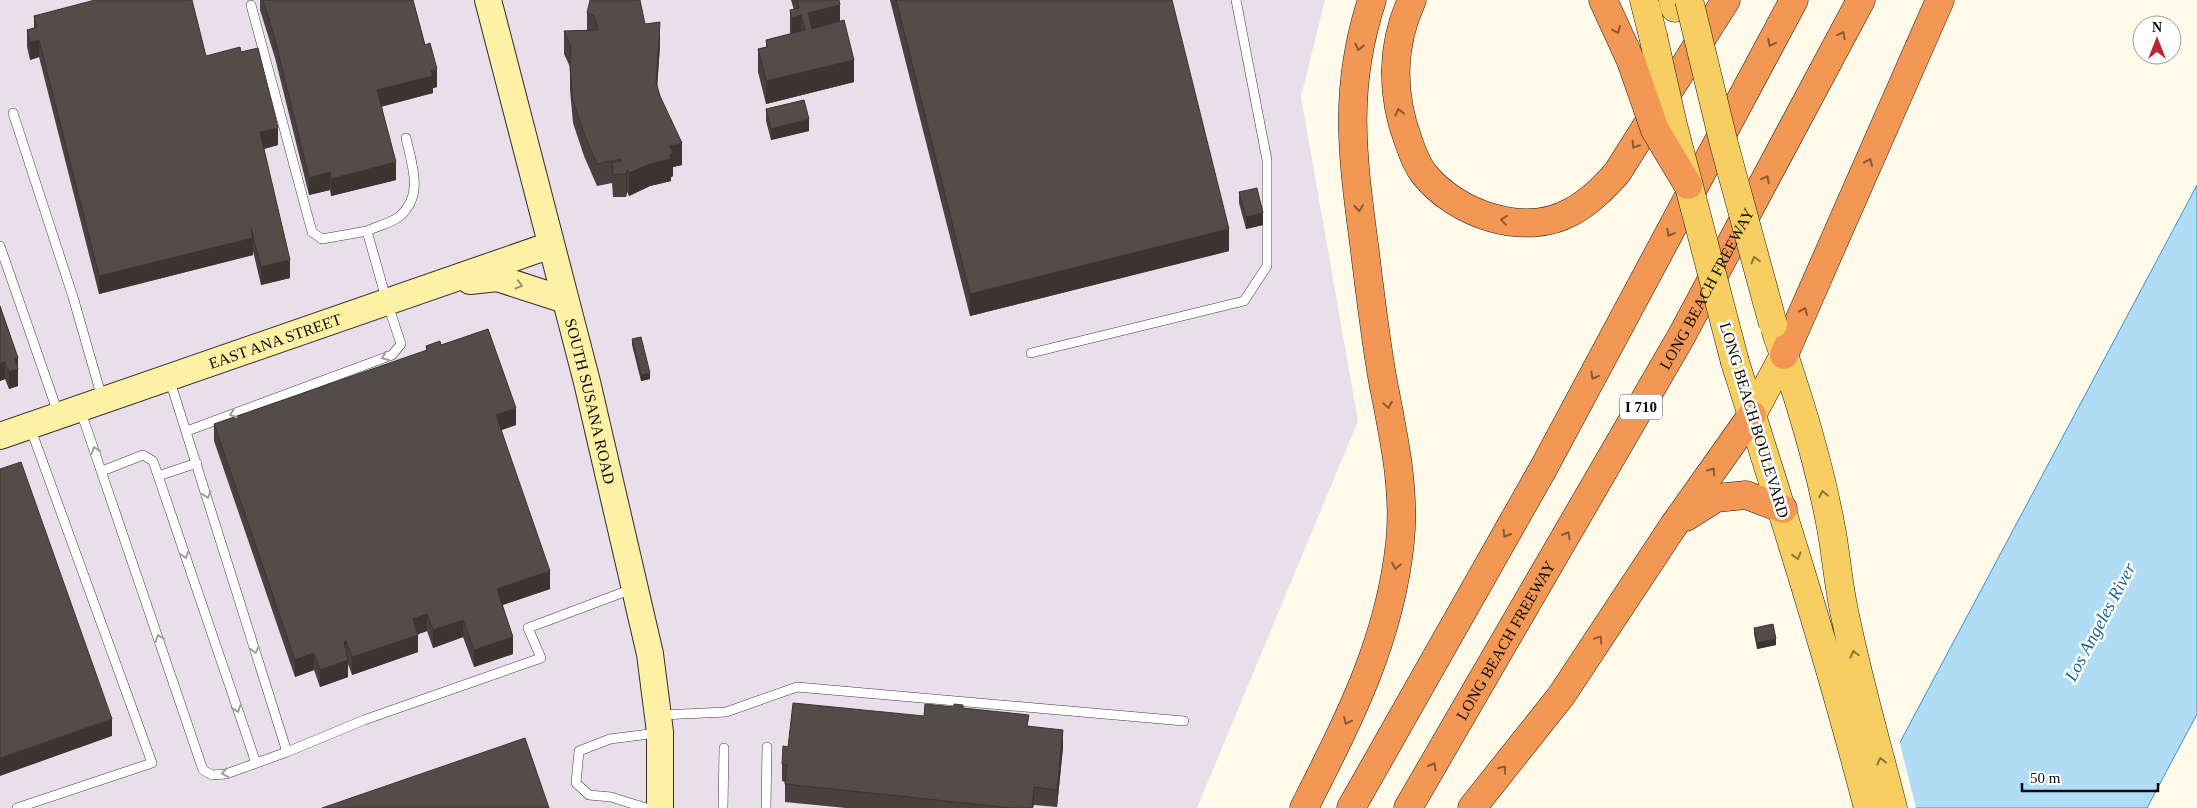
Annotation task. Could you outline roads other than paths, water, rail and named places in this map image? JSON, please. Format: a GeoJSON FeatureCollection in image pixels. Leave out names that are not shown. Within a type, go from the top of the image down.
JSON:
{"type":"FeatureCollection","features":[{"type":"Feature","properties":{"kind":"highway"},"geometry":{"type":"LineString","coordinates":[[1304,808],[1348,720],[1376,654],[1390,601],[1400,542],[1401,498],[1395,447],[1379,357],[1352,147],[1352,104],[1356,59],[1372,0]]}},
{"type":"Feature","properties":{"kind":"highway"},"geometry":{"type":"LineString","coordinates":[[1412,0],[1401,31],[1395,78],[1399,111],[1423,173],[1438,190],[1455,203],[1498,220],[1522,222],[1548,220],[1569,213],[1602,190],[1617,173],[1726,0]]}},
{"type":"Feature","properties":{"kind":"highway"},"geometry":{"type":"LineString","coordinates":[[1603,0],[1631,60],[1656,130],[1688,185]]}},
{"type":"Feature","properties":{"kind":"highway"},"geometry":{"type":"LineString","coordinates":[[1351,808],[1544,469],[1794,0]]}},
{"type":"Feature","properties":{"kind":"highway","name":"LONG BEACH FREEWAY"},"geometry":{"type":"LineString","coordinates":[[1408,808],[1681,337],[1861,0]]}},
{"type":"Feature","properties":{"kind":"highway"},"geometry":{"type":"LineString","coordinates":[[1784,356],[1940,0]]}},
{"type":"Feature","properties":{"kind":"highway"},"geometry":{"type":"LineString","coordinates":[[1472,808],[1561,696],[1674,526],[1752,415]]}},
{"type":"Feature","properties":{"kind":"highway"},"geometry":{"type":"LineString","coordinates":[[1674,526],[1716,498],[1746,495],[1783,509]]}},
{"type":"Feature","properties":{"kind":"main road","name":"LONG BEACH BOULEVARD"},"geometry":{"type":"LineString","coordinates":[[1644,0],[1688,185],[1735,362],[1783,509],[1893,808]]}},
{"type":"Feature","properties":{"kind":"main road","name":"LONG BEACH BOULEVARD"},"geometry":{"type":"LineString","coordinates":[[1679,3],[1724,144],[1773,324],[1796,391],[1820,478],[1832,534],[1844,613],[1868,808]]}},
{"type":"Feature","properties":{"kind":"main road"},"geometry":{"type":"LineString","coordinates":[[1752,415],[1784,356]]}},
{"type":"Feature","properties":{"kind":"street","name":"SOUTH SUSANA ROAD"},"geometry":{"type":"LineString","coordinates":[[488,0],[587,382],[650,654],[659,724],[660,808]]}},
{"type":"Feature","properties":{"kind":"street","name":"EAST ANA STREET"},"geometry":{"type":"LineString","coordinates":[[0,436],[551,245]]}},
{"type":"Feature","properties":{"kind":"street"},"geometry":{"type":"LineString","coordinates":[[437,284],[497,278],[565,300]]}},
{"type":"Feature","properties":{"kind":"lane"},"geometry":{"type":"LineString","coordinates":[[1031,353],[1244,301],[1267,266],[1267,160],[1236,0]]}},
{"type":"Feature","properties":{"kind":"lane"},"geometry":{"type":"LineString","coordinates":[[251,5],[312,232],[322,239],[367,231],[399,217],[412,202],[416,182],[406,138]]}},
{"type":"Feature","properties":{"kind":"lane"},"geometry":{"type":"LineString","coordinates":[[13,113],[73,297],[81,408]]}},
{"type":"Feature","properties":{"kind":"lane"},"geometry":{"type":"LineString","coordinates":[[187,431],[392,355],[401,344],[367,231]]}},
{"type":"Feature","properties":{"kind":"lane"},"geometry":{"type":"LineString","coordinates":[[0,246],[81,408],[204,770],[212,775],[226,774],[287,752],[364,720],[541,658],[528,628],[634,588]]}},
{"type":"Feature","properties":{"kind":"lane"},"geometry":{"type":"LineString","coordinates":[[169,378],[287,752]]}},
{"type":"Feature","properties":{"kind":"lane"},"geometry":{"type":"LineString","coordinates":[[17,808],[152,764],[30,426]]}},
{"type":"Feature","properties":{"kind":"lane"},"geometry":{"type":"LineString","coordinates":[[102,471],[143,455],[153,461],[256,763]]}},
{"type":"Feature","properties":{"kind":"lane"},"geometry":{"type":"LineString","coordinates":[[158,476],[197,463]]}},
{"type":"Feature","properties":{"kind":"lane"},"geometry":{"type":"LineString","coordinates":[[646,808],[611,797],[589,795],[576,783],[579,751],[659,724],[726,712],[797,687],[1184,721]]}},
{"type":"Feature","properties":{"kind":"lane"},"geometry":{"type":"LineString","coordinates":[[766,808],[767,747]]}},
{"type":"Feature","properties":{"kind":"lane"},"geometry":{"type":"LineString","coordinates":[[723,808],[724,748]]}},
{"type":"Feature","properties":{"kind":"water","name":"Los Angeles River"},"geometry":{"type":"Polygon","coordinates":[[[2197,185],[2197,714],[2147,808],[1865,808],[2197,185]]]}}]}
